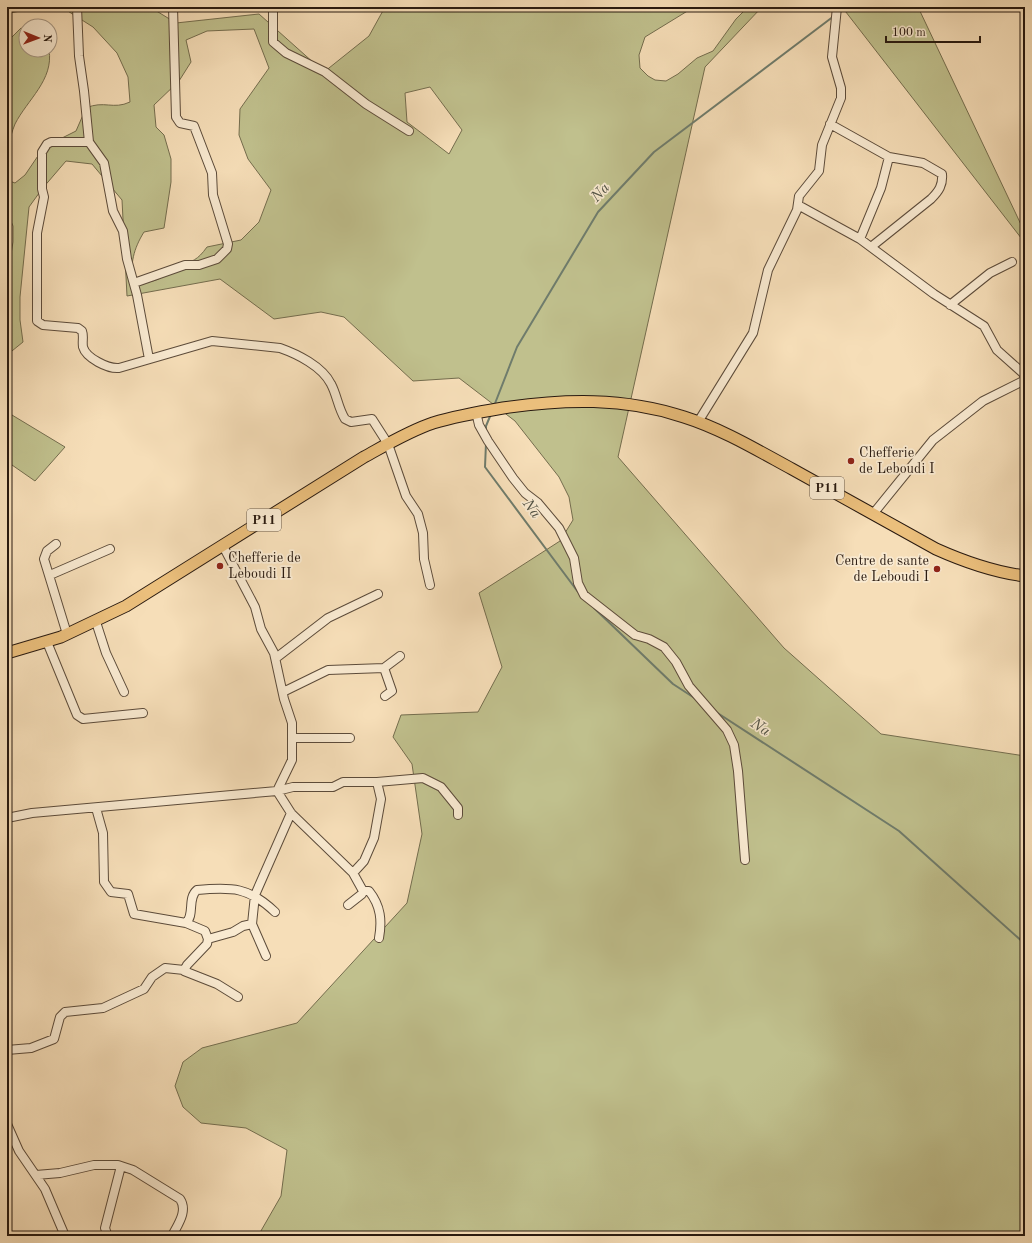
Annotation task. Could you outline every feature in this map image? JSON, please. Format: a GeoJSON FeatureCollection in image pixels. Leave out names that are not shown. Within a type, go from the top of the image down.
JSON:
{"type":"FeatureCollection","features":[{"type":"Feature","properties":{"kind":"main road","name":"P11"},"geometry":{"type":"LineString","coordinates":[[7,653],[47,642],[96,622],[126,606],[364,457],[388,444],[432,424],[476,412],[526,405],[608,401],[664,411],[698,422],[740,441],[936,549],[960,560],[988,569],[1025,576]]}},
{"type":"Feature","properties":{"kind":"street"},"geometry":{"type":"LineString","coordinates":[[77,7],[79,56],[89,142],[104,163],[113,211],[123,231],[149,359]]}},
{"type":"Feature","properties":{"kind":"street"},"geometry":{"type":"LineString","coordinates":[[134,283],[185,265],[199,265],[217,259],[227,249],[228,244],[214,202],[212,173],[194,126],[180,123],[176,117],[173,7]]}},
{"type":"Feature","properties":{"kind":"street"},"geometry":{"type":"LineString","coordinates":[[273,7],[273,42],[286,52],[325,72],[366,104],[408,130]]}},
{"type":"Feature","properties":{"kind":"street"},"geometry":{"type":"LineString","coordinates":[[698,422],[754,333],[768,270],[797,210],[799,196],[817,174],[822,145],[841,98],[841,88],[832,56],[837,7]]}},
{"type":"Feature","properties":{"kind":"street"},"geometry":{"type":"LineString","coordinates":[[830,124],[889,157],[916,161],[940,171],[942,179],[938,192],[871,247]]}},
{"type":"Feature","properties":{"kind":"street"},"geometry":{"type":"LineString","coordinates":[[89,142],[51,142],[46,144],[42,152],[42,189],[44,197],[37,233],[37,321],[43,325],[78,328],[83,334],[83,347],[87,354],[110,368],[119,368],[212,341],[252,344],[285,350],[318,369],[327,378],[344,419],[351,422],[372,418],[388,444],[406,496],[418,514],[423,534],[424,559],[430,585]]}},
{"type":"Feature","properties":{"kind":"street"},"geometry":{"type":"LineString","coordinates":[[860,239],[881,188],[889,157]]}},
{"type":"Feature","properties":{"kind":"street"},"geometry":{"type":"LineString","coordinates":[[798,205],[860,239],[950,305],[984,326],[997,350],[1025,375]]}},
{"type":"Feature","properties":{"kind":"street"},"geometry":{"type":"LineString","coordinates":[[950,305],[990,273],[1012,262]]}},
{"type":"Feature","properties":{"kind":"street"},"geometry":{"type":"LineString","coordinates":[[873,514],[933,440],[983,401],[1025,380]]}},
{"type":"Feature","properties":{"kind":"street"},"geometry":{"type":"LineString","coordinates":[[476,412],[479,425],[513,478],[525,493],[538,503],[559,528],[574,558],[578,583],[584,595],[635,635],[649,639],[664,647],[676,662],[689,686],[727,730],[734,744],[738,771],[745,860]]}},
{"type":"Feature","properties":{"kind":"street"},"geometry":{"type":"LineString","coordinates":[[56,544],[44,554],[44,559],[67,634]]}},
{"type":"Feature","properties":{"kind":"street"},"geometry":{"type":"LineString","coordinates":[[223,546],[255,607],[261,629],[276,658],[283,692],[292,723],[293,738],[291,764],[277,791]]}},
{"type":"Feature","properties":{"kind":"street"},"geometry":{"type":"LineString","coordinates":[[50,575],[110,548]]}},
{"type":"Feature","properties":{"kind":"street"},"geometry":{"type":"LineString","coordinates":[[276,658],[328,618],[378,594]]}},
{"type":"Feature","properties":{"kind":"street"},"geometry":{"type":"LineString","coordinates":[[96,622],[106,653],[124,692]]}},
{"type":"Feature","properties":{"kind":"street"},"geometry":{"type":"LineString","coordinates":[[47,642],[70,700],[80,718],[83,719],[143,713]]}},
{"type":"Feature","properties":{"kind":"street"},"geometry":{"type":"LineString","coordinates":[[283,692],[328,670],[384,668],[400,656]]}},
{"type":"Feature","properties":{"kind":"street"},"geometry":{"type":"LineString","coordinates":[[384,668],[392,691],[385,696]]}},
{"type":"Feature","properties":{"kind":"street"},"geometry":{"type":"LineString","coordinates":[[293,738],[350,738]]}},
{"type":"Feature","properties":{"kind":"street"},"geometry":{"type":"LineString","coordinates":[[7,818],[32,813],[277,791],[293,788],[333,787],[343,782],[377,782],[423,778],[441,787],[458,808],[458,815]]}},
{"type":"Feature","properties":{"kind":"street"},"geometry":{"type":"LineString","coordinates":[[353,873],[364,861],[374,838],[381,798],[377,782]]}},
{"type":"Feature","properties":{"kind":"street"},"geometry":{"type":"LineString","coordinates":[[277,791],[291,813],[353,873],[361,884],[363,891]]}},
{"type":"Feature","properties":{"kind":"street"},"geometry":{"type":"LineString","coordinates":[[96,808],[103,833],[104,882],[106,888],[111,892],[128,894],[134,914],[186,923],[205,931],[208,939],[207,944],[184,970]]}},
{"type":"Feature","properties":{"kind":"street"},"geometry":{"type":"LineString","coordinates":[[266,956],[252,924],[255,895],[291,813]]}},
{"type":"Feature","properties":{"kind":"street"},"geometry":{"type":"LineString","coordinates":[[186,923],[190,913],[193,895],[197,890],[240,889],[255,895],[275,912]]}},
{"type":"Feature","properties":{"kind":"street"},"geometry":{"type":"LineString","coordinates":[[348,905],[363,891],[369,891],[376,900],[382,922],[379,938]]}},
{"type":"Feature","properties":{"kind":"street"},"geometry":{"type":"LineString","coordinates":[[208,939],[233,932],[242,926],[252,924]]}},
{"type":"Feature","properties":{"kind":"street"},"geometry":{"type":"LineString","coordinates":[[7,1050],[30,1048],[54,1038],[58,1029],[60,1017],[65,1012],[102,1008],[144,989],[152,977],[165,968],[184,970],[194,976],[217,984],[238,997]]}},
{"type":"Feature","properties":{"kind":"street"},"geometry":{"type":"LineString","coordinates":[[7,1124],[10,1140],[46,1189],[65,1236]]}},
{"type":"Feature","properties":{"kind":"street"},"geometry":{"type":"LineString","coordinates":[[36,1175],[60,1173],[107,1164],[121,1166],[139,1174],[180,1198],[184,1206],[184,1211],[172,1236]]}},
{"type":"Feature","properties":{"kind":"street"},"geometry":{"type":"LineString","coordinates":[[113,1236],[107,1234],[105,1228],[121,1166]]}},
{"type":"Feature","properties":{"kind":"green space"},"geometry":{"type":"Polygon","coordinates":[[[7,7],[41,7],[10,13],[7,12],[7,7]]]}},
{"type":"Feature","properties":{"kind":"green space"},"geometry":{"type":"Polygon","coordinates":[[[41,7],[150,7],[176,23],[259,14],[324,72],[369,36],[385,7],[694,7],[645,37],[639,55],[640,68],[648,76],[655,80],[666,81],[678,74],[697,58],[713,51],[736,19],[748,7],[762,7],[705,67],[618,457],[784,648],[881,734],[1025,756],[1025,1236],[258,1236],[281,1196],[287,1150],[246,1128],[201,1123],[183,1107],[175,1086],[183,1062],[202,1048],[297,1023],[407,903],[422,834],[412,764],[393,737],[401,715],[478,712],[502,667],[479,593],[560,541],[573,520],[569,497],[559,477],[515,421],[459,378],[413,381],[344,317],[321,312],[274,319],[220,279],[127,296],[122,200],[92,164],[66,161],[29,207],[20,297],[20,320],[23,342],[7,355],[7,278],[13,242],[13,226],[7,212],[7,180],[15,183],[25,175],[44,147],[76,131],[86,108],[98,105],[118,105],[130,102],[128,77],[117,53],[93,27],[63,8],[41,7]],[[254,29],[207,31],[186,40],[191,62],[179,81],[154,105],[156,127],[164,135],[171,159],[171,182],[164,228],[144,232],[135,250],[132,263],[134,283],[149,282],[159,279],[195,260],[207,247],[241,240],[259,222],[271,190],[248,159],[239,135],[240,109],[269,68],[254,29]],[[430,87],[405,93],[407,122],[449,154],[462,130],[430,87]]]}},
{"type":"Feature","properties":{"kind":"green space"},"geometry":{"type":"Polygon","coordinates":[[[842,7],[918,7],[1025,233],[1025,243],[842,7]]]}},
{"type":"Feature","properties":{"kind":"green space"},"geometry":{"type":"Polygon","coordinates":[[[18,31],[18,58],[49,58],[49,61],[44,80],[15,124],[7,148],[7,42],[18,31]]]}},
{"type":"Feature","properties":{"kind":"green space"},"geometry":{"type":"Polygon","coordinates":[[[7,412],[65,447],[35,481],[12,465],[7,467],[7,412]]]}},
{"type":"Feature","properties":{"kind":"waterway","name":"Na"},"geometry":{"type":"LineString","coordinates":[[839,13],[845,7]]}},
{"type":"Feature","properties":{"kind":"waterway","name":"Na"},"geometry":{"type":"LineString","coordinates":[[494,406],[517,347],[598,212],[654,152],[834,16]]}},
{"type":"Feature","properties":{"kind":"waterway","name":"Na"},"geometry":{"type":"LineString","coordinates":[[486,432],[486,426],[491,414]]}},
{"type":"Feature","properties":{"kind":"waterway","name":"Na"},"geometry":{"type":"LineString","coordinates":[[486,443],[485,467],[578,592]]}},
{"type":"Feature","properties":{"kind":"waterway","name":"Na"},"geometry":{"type":"LineString","coordinates":[[594,608],[673,684],[696,699]]}},
{"type":"Feature","properties":{"kind":"waterway","name":"Na"},"geometry":{"type":"LineString","coordinates":[[716,712],[899,831],[1025,944]]}},
{"type":"Feature","properties":{"kind":"place","name":"Chefferie de Leboudi I"},"geometry":{"type":"Point","coordinates":[851,461]}},
{"type":"Feature","properties":{"kind":"place","name":"Chefferie de Leboudi II"},"geometry":{"type":"Point","coordinates":[220,566]}},
{"type":"Feature","properties":{"kind":"place","name":"Centre de sante de Leboudi I"},"geometry":{"type":"Point","coordinates":[937,569]}}]}
